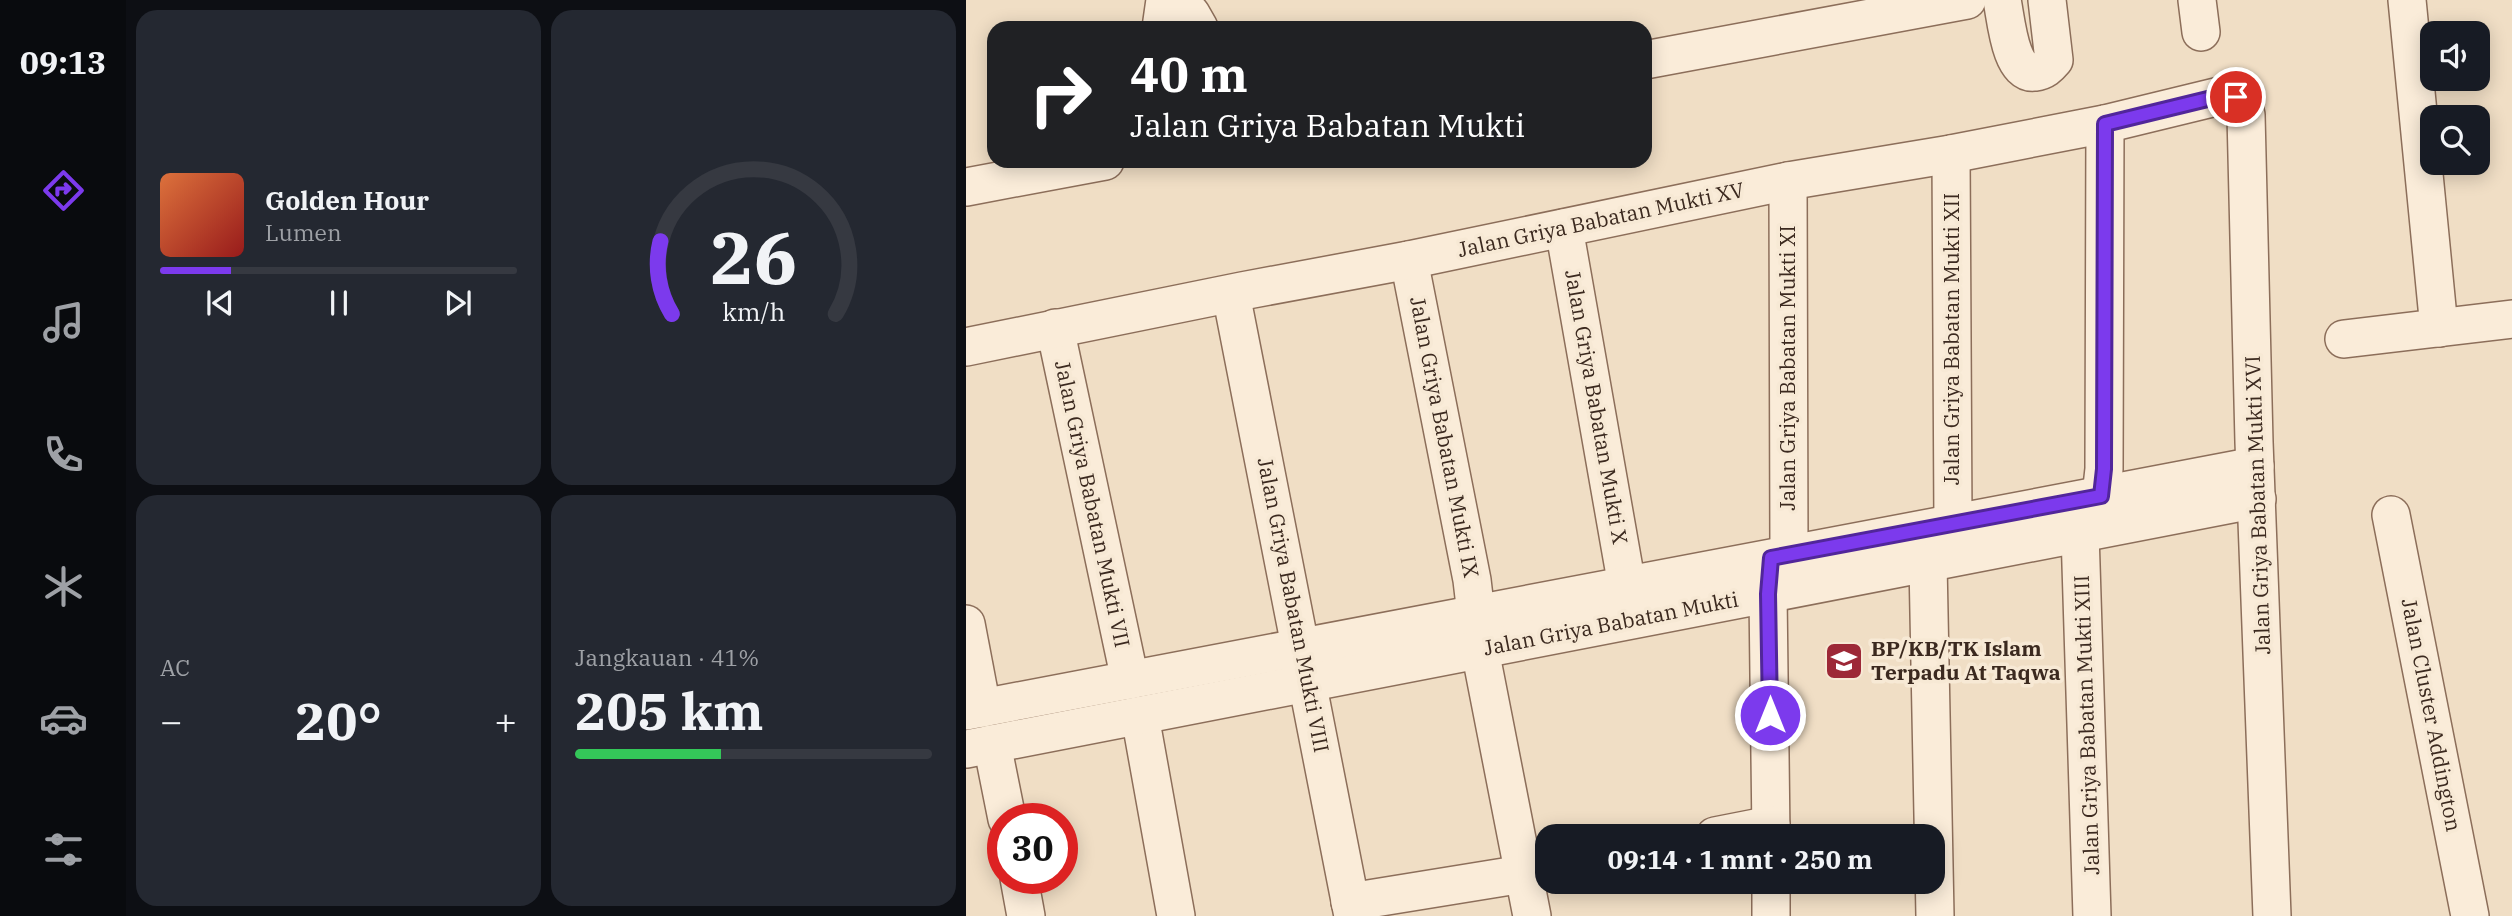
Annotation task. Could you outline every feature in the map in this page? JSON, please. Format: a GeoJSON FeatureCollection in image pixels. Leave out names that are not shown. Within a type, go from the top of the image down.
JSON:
{"type":"FeatureCollection","features":[{"type":"Feature","properties":{"kind":"street"},"geometry":{"type":"LineString","coordinates":[[1162,21],[1165,0]]}},
{"type":"Feature","properties":{"kind":"street"},"geometry":{"type":"LineString","coordinates":[[1179,0],[1195,21]]}},
{"type":"Feature","properties":{"kind":"street"},"geometry":{"type":"LineString","coordinates":[[1652,59],[1967,0]]}},
{"type":"Feature","properties":{"kind":"street"},"geometry":{"type":"LineString","coordinates":[[2002,0],[2014,56],[2020,67],[2029,72],[2038,72],[2054,60],[2048,0]]}},
{"type":"Feature","properties":{"kind":"street"},"geometry":{"type":"LineString","coordinates":[[2407,0],[2439,328]]}},
{"type":"Feature","properties":{"kind":"street","name":"Jalan Griya Babatan Mukti XV"},"geometry":{"type":"LineString","coordinates":[[966,347],[1409,260],[1788,181],[1951,154],[2105,124],[2220,96],[2236,97]]}},
{"type":"Feature","properties":{"kind":"street","name":"Jalan Griya Babatan Mukti XVI"},"geometry":{"type":"LineString","coordinates":[[2236,97],[2243,105],[2246,115],[2272,916]]}},
{"type":"Feature","properties":{"kind":"street"},"geometry":{"type":"LineString","coordinates":[[2101,496],[2104,469],[2105,124]]}},
{"type":"Feature","properties":{"kind":"street","name":"Jalan Griya Babatan Mukti XII"},"geometry":{"type":"LineString","coordinates":[[1951,154],[1953,523]]}},
{"type":"Feature","properties":{"kind":"street"},"geometry":{"type":"LineString","coordinates":[[966,187],[1068,168]]}},
{"type":"Feature","properties":{"kind":"street","name":"Jalan Griya Babatan Mukti XI"},"geometry":{"type":"LineString","coordinates":[[1771,824],[1768,594],[1780,556],[1788,181]]}},
{"type":"Feature","properties":{"kind":"street","name":"Jalan Griya Babatan Mukti X"},"geometry":{"type":"LineString","coordinates":[[1564,228],[1627,586]]}},
{"type":"Feature","properties":{"kind":"street","name":"Jalan Griya Babatan Mukti IX"},"geometry":{"type":"LineString","coordinates":[[1409,260],[1472,580],[1478,632],[1535,868]]}},
{"type":"Feature","properties":{"kind":"street","name":"Jalan Griya Babatan Mukti VIII"},"geometry":{"type":"LineString","coordinates":[[1231,294],[1352,909]]}},
{"type":"Feature","properties":{"kind":"street"},"geometry":{"type":"LineString","coordinates":[[2344,339],[2512,319]]}},
{"type":"Feature","properties":{"kind":"street","name":"Jalan Griya Babatan Mukti VII"},"geometry":{"type":"LineString","coordinates":[[1055,328],[1130,680]]}},
{"type":"Feature","properties":{"kind":"street","name":"Jalan Griya Babatan Mukti"},"geometry":{"type":"LineString","coordinates":[[979,747],[1307,683],[1627,586],[2101,496],[2256,483]]}},
{"type":"Feature","properties":{"kind":"street","name":"Jalan Griya Babatan Mukti"},"geometry":{"type":"LineString","coordinates":[[974,709],[1301,648],[1478,632],[1768,594],[2080,533],[2256,483]]}},
{"type":"Feature","properties":{"kind":"street","name":"Jalan Cluster Addington"},"geometry":{"type":"LineString","coordinates":[[2391,515],[2470,916]]}},
{"type":"Feature","properties":{"kind":"street","name":"Jalan Griya Babatan Mukti XIII"},"geometry":{"type":"LineString","coordinates":[[2080,533],[2092,916]]}},
{"type":"Feature","properties":{"kind":"street"},"geometry":{"type":"LineString","coordinates":[[1928,563],[1935,916]]}},
{"type":"Feature","properties":{"kind":"street"},"geometry":{"type":"LineString","coordinates":[[966,625],[974,709]]}},
{"type":"Feature","properties":{"kind":"street"},"geometry":{"type":"LineString","coordinates":[[1140,716],[1176,916]]}},
{"type":"Feature","properties":{"kind":"street"},"geometry":{"type":"LineString","coordinates":[[979,747],[1001,803]]}},
{"type":"Feature","properties":{"kind":"street"},"geometry":{"type":"LineString","coordinates":[[1352,909],[1535,872]]}},
{"type":"Feature","properties":{"kind":"street","name":"Jalan Griya Babatan Mukti IX"},"geometry":{"type":"LineString","coordinates":[[1532,916],[1535,883]]}},
{"type":"Feature","properties":{"kind":"street"},"geometry":{"type":"LineString","coordinates":[[1022,894],[1026,916]]}},
{"type":"Feature","properties":{"kind":"street"},"geometry":{"type":"LineString","coordinates":[[1771,894],[1771,916]]}},
{"type":"Feature","properties":{"kind":"place","name":"BP/KB/TK Islam Terpadu At Taqwa"},"geometry":{"type":"Point","coordinates":[1844,661]}},
{"type":"Feature","properties":{"kind":"route"},"geometry":{"type":"LineString","coordinates":[[1770,715],[1768,594],[1771,558],[2101,496],[2104,469],[2105,124],[2220,96],[2236,97]]}}]}
